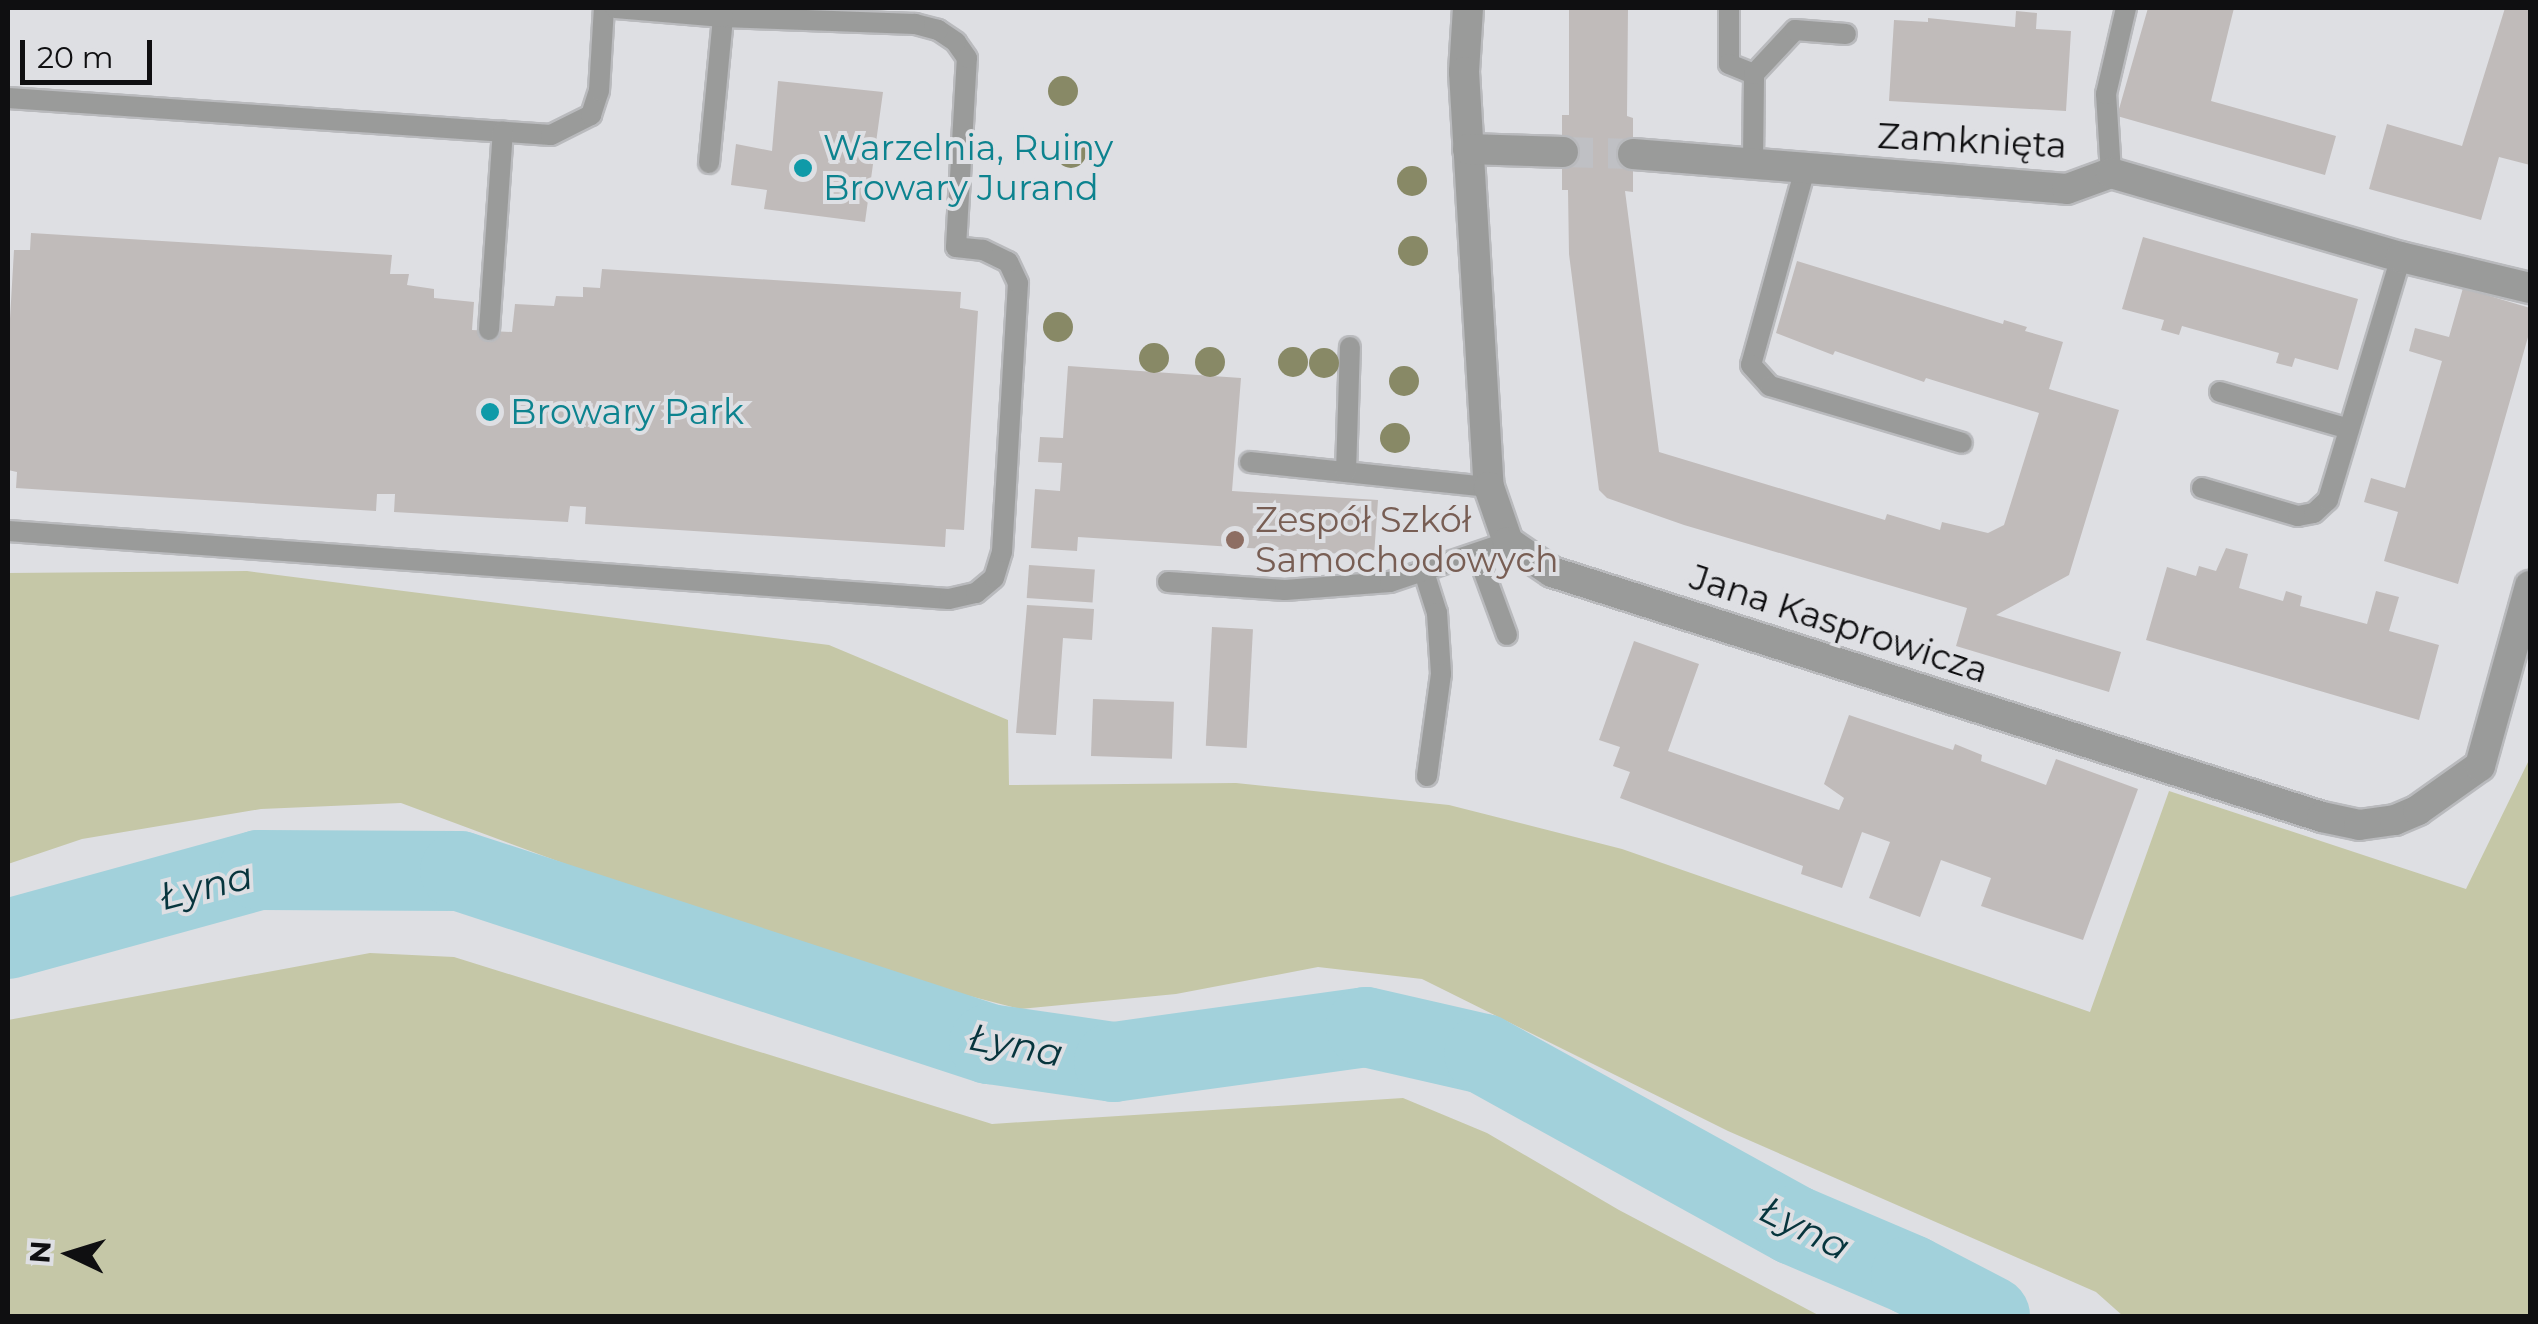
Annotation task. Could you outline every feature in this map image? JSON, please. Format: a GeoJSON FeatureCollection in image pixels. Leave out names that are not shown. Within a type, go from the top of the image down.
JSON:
{"type":"FeatureCollection","features":[{"type":"Feature","properties":{"kind":"street"},"geometry":{"type":"LineString","coordinates":[[1468,8],[1464,72],[1490,487],[1508,542]]}},
{"type":"Feature","properties":{"kind":"street"},"geometry":{"type":"LineString","coordinates":[[1468,149],[1563,152]]}},
{"type":"Feature","properties":{"kind":"street","name":"Zamknięta"},"geometry":{"type":"LineString","coordinates":[[1633,154],[1753,160],[1805,169],[2067,189],[2111,173],[2401,258],[2530,288]]}},
{"type":"Feature","properties":{"kind":"street","name":"Jana Kasprowicza"},"geometry":{"type":"LineString","coordinates":[[1508,542],[1552,572],[2322,817],[2360,824],[2395,820],[2418,810],[2480,766],[2530,586]]}},
{"type":"Feature","properties":{"kind":"lane"},"geometry":{"type":"LineString","coordinates":[[8,98],[552,135],[591,115],[598,91],[604,8]]}},
{"type":"Feature","properties":{"kind":"lane"},"geometry":{"type":"LineString","coordinates":[[8,531],[949,599],[976,593],[994,578],[1002,552],[1018,283],[1008,262],[983,250],[956,247],[967,58],[956,42],[938,30],[914,24],[724,17],[614,8]]}},
{"type":"Feature","properties":{"kind":"lane"},"geometry":{"type":"LineString","coordinates":[[1730,8],[1729,64],[1754,74]]}},
{"type":"Feature","properties":{"kind":"lane"},"geometry":{"type":"LineString","coordinates":[[2111,173],[2106,94],[2126,8]]}},
{"type":"Feature","properties":{"kind":"lane"},"geometry":{"type":"LineString","coordinates":[[709,162],[724,17]]}},
{"type":"Feature","properties":{"kind":"lane"},"geometry":{"type":"LineString","coordinates":[[1753,160],[1754,74],[1794,30],[1846,34]]}},
{"type":"Feature","properties":{"kind":"lane"},"geometry":{"type":"LineString","coordinates":[[489,330],[503,131]]}},
{"type":"Feature","properties":{"kind":"lane"},"geometry":{"type":"LineString","coordinates":[[1805,169],[1751,366],[1770,386],[1962,443]]}},
{"type":"Feature","properties":{"kind":"lane"},"geometry":{"type":"LineString","coordinates":[[2202,488],[2298,516],[2314,513],[2328,500],[2401,258]]}},
{"type":"Feature","properties":{"kind":"lane"},"geometry":{"type":"LineString","coordinates":[[1346,472],[1350,348]]}},
{"type":"Feature","properties":{"kind":"lane"},"geometry":{"type":"LineString","coordinates":[[2220,392],[2349,430]]}},
{"type":"Feature","properties":{"kind":"lane"},"geometry":{"type":"LineString","coordinates":[[1250,462],[1490,487]]}},
{"type":"Feature","properties":{"kind":"lane"},"geometry":{"type":"LineString","coordinates":[[1168,582],[1286,590],[1390,582],[1478,556],[1508,542]]}},
{"type":"Feature","properties":{"kind":"lane"},"geometry":{"type":"LineString","coordinates":[[1478,556],[1507,635]]}},
{"type":"Feature","properties":{"kind":"lane"},"geometry":{"type":"LineString","coordinates":[[1424,572],[1436,614],[1441,674],[1427,776]]}},
{"type":"Feature","properties":{"kind":"green space"},"geometry":{"type":"Polygon","coordinates":[[[247,571],[829,645],[1008,720],[1009,785],[1236,783],[1449,805],[1622,849],[2090,1012],[2169,791],[2466,889],[2530,758],[2530,1316],[2123,1316],[2096,1292],[1728,1131],[1422,979],[1318,967],[1176,994],[1020,1009],[814,956],[401,803],[261,809],[82,839],[8,864],[8,573],[247,571]]]}},
{"type":"Feature","properties":{"kind":"green space"},"geometry":{"type":"Polygon","coordinates":[[[370,953],[454,957],[992,1124],[1403,1098],[1487,1133],[1619,1210],[1820,1316],[8,1316],[8,1020],[370,953]]]}},
{"type":"Feature","properties":{"kind":"building"},"geometry":{"type":"Polygon","coordinates":[[[1569,8],[1628,8],[1627,116],[1633,118],[1633,192],[1625,191],[1659,452],[1885,520],[1887,514],[1940,530],[1942,522],[1988,533],[2004,525],[2039,413],[1926,378],[1924,382],[1835,351],[1833,355],[1776,333],[1797,261],[2003,324],[2004,320],[2027,327],[2025,331],[2063,342],[2049,389],[2119,410],[2069,575],[1996,615],[2121,652],[2109,692],[1956,646],[1967,608],[1684,525],[1607,498],[1599,490],[1569,254],[1568,190],[1562,190],[1562,115],[1569,115],[1569,8]]]}},
{"type":"Feature","properties":{"kind":"building"},"geometry":{"type":"Polygon","coordinates":[[[2148,8],[2234,8],[2211,101],[2336,136],[2325,175],[2117,116],[2148,8]]]}},
{"type":"Feature","properties":{"kind":"building"},"geometry":{"type":"Polygon","coordinates":[[[2505,8],[2530,8],[2530,165],[2499,157],[2481,220],[2369,189],[2387,124],[2462,146],[2505,8]]]}},
{"type":"Feature","properties":{"kind":"building"},"geometry":{"type":"Polygon","coordinates":[[[2016,11],[2037,13],[2036,29],[2071,31],[2066,111],[1889,101],[1894,20],[1928,22],[1928,18],[2015,27],[2016,11]]]}},
{"type":"Feature","properties":{"kind":"building","name":"Warzelnia, Ruiny Browary Jurand"},"geometry":{"type":"Polygon","coordinates":[[[778,81],[883,92],[865,222],[764,209],[767,190],[731,185],[736,144],[772,151],[778,81]]]}},
{"type":"Feature","properties":{"kind":"building","name":"Browary Park"},"geometry":{"type":"Polygon","coordinates":[[[31,233],[392,255],[390,274],[409,274],[407,285],[434,289],[434,298],[474,302],[472,330],[512,332],[515,304],[554,306],[556,296],[583,297],[583,287],[600,288],[602,269],[961,292],[960,308],[978,311],[964,530],[946,529],[945,547],[585,524],[586,507],[570,506],[568,522],[394,512],[395,494],[377,494],[376,511],[16,488],[17,472],[8,470],[8,353],[14,250],[30,250],[31,233]]]}},
{"type":"Feature","properties":{"kind":"building"},"geometry":{"type":"Polygon","coordinates":[[[2143,237],[2358,299],[2338,370],[2295,358],[2292,367],[2276,363],[2279,353],[2182,326],[2179,335],[2161,330],[2164,320],[2122,309],[2143,237]]]}},
{"type":"Feature","properties":{"kind":"building"},"geometry":{"type":"Polygon","coordinates":[[[2463,288],[2530,308],[2530,330],[2458,584],[2384,561],[2398,512],[2364,502],[2371,478],[2405,488],[2442,361],[2409,351],[2415,328],[2449,337],[2463,288]]]}},
{"type":"Feature","properties":{"kind":"building"},"geometry":{"type":"Polygon","coordinates":[[[1068,366],[1241,378],[1232,491],[1378,500],[1374,556],[1078,537],[1077,551],[1031,548],[1035,489],[1060,491],[1062,463],[1038,462],[1040,437],[1063,438],[1068,366]]]}},
{"type":"Feature","properties":{"kind":"building"},"geometry":{"type":"Polygon","coordinates":[[[2226,548],[2248,554],[2239,588],[2283,601],[2286,591],[2302,596],[2300,606],[2367,624],[2376,591],[2399,597],[2389,631],[2439,645],[2419,720],[2146,640],[2167,567],[2196,576],[2199,566],[2216,571],[2226,548]]]}},
{"type":"Feature","properties":{"kind":"building"},"geometry":{"type":"Polygon","coordinates":[[[1029,565],[1095,570],[1093,603],[1027,598],[1029,565]]]}},
{"type":"Feature","properties":{"kind":"building"},"geometry":{"type":"Polygon","coordinates":[[[1027,605],[1094,609],[1092,640],[1063,638],[1056,735],[1016,733],[1027,605]]]}},
{"type":"Feature","properties":{"kind":"building"},"geometry":{"type":"Polygon","coordinates":[[[1212,627],[1253,629],[1247,748],[1206,746],[1212,627]]]}},
{"type":"Feature","properties":{"kind":"building"},"geometry":{"type":"Polygon","coordinates":[[[1634,641],[1699,664],[1668,751],[1839,810],[1844,798],[1824,784],[1849,715],[1953,750],[1955,744],[1982,755],[1981,761],[2046,785],[2056,759],[2138,789],[2083,940],[1981,906],[1991,878],[1941,860],[1920,917],[1869,898],[1890,842],[1862,832],[1842,888],[1801,874],[1803,866],[1620,798],[1630,772],[1613,766],[1620,747],[1599,740],[1634,641]]]}},
{"type":"Feature","properties":{"kind":"building"},"geometry":{"type":"Polygon","coordinates":[[[1093,699],[1174,702],[1172,759],[1091,756],[1093,699]]]}},
{"type":"Feature","properties":{"kind":"waterway","name":"Łyna"},"geometry":{"type":"LineString","coordinates":[[8,939],[259,870],[460,871],[989,1044],[1114,1062],[1366,1027],[1484,1054],[1794,1225],[1911,1275],[1990,1316]]}},
{"type":"Feature","properties":{"kind":"tunnel"},"geometry":{"type":"LineString","coordinates":[[1563,152],[1633,154]]}},
{"type":"Feature","properties":{"kind":"place","name":"Warzelnia, Ruiny Browary Jurand"},"geometry":{"type":"Point","coordinates":[803,168]}},
{"type":"Feature","properties":{"kind":"place","name":"Browary Park"},"geometry":{"type":"Point","coordinates":[490,412]}},
{"type":"Feature","properties":{"kind":"place","name":"Zespół Szkół Samochodowych"},"geometry":{"type":"Point","coordinates":[1235,540]}}]}
